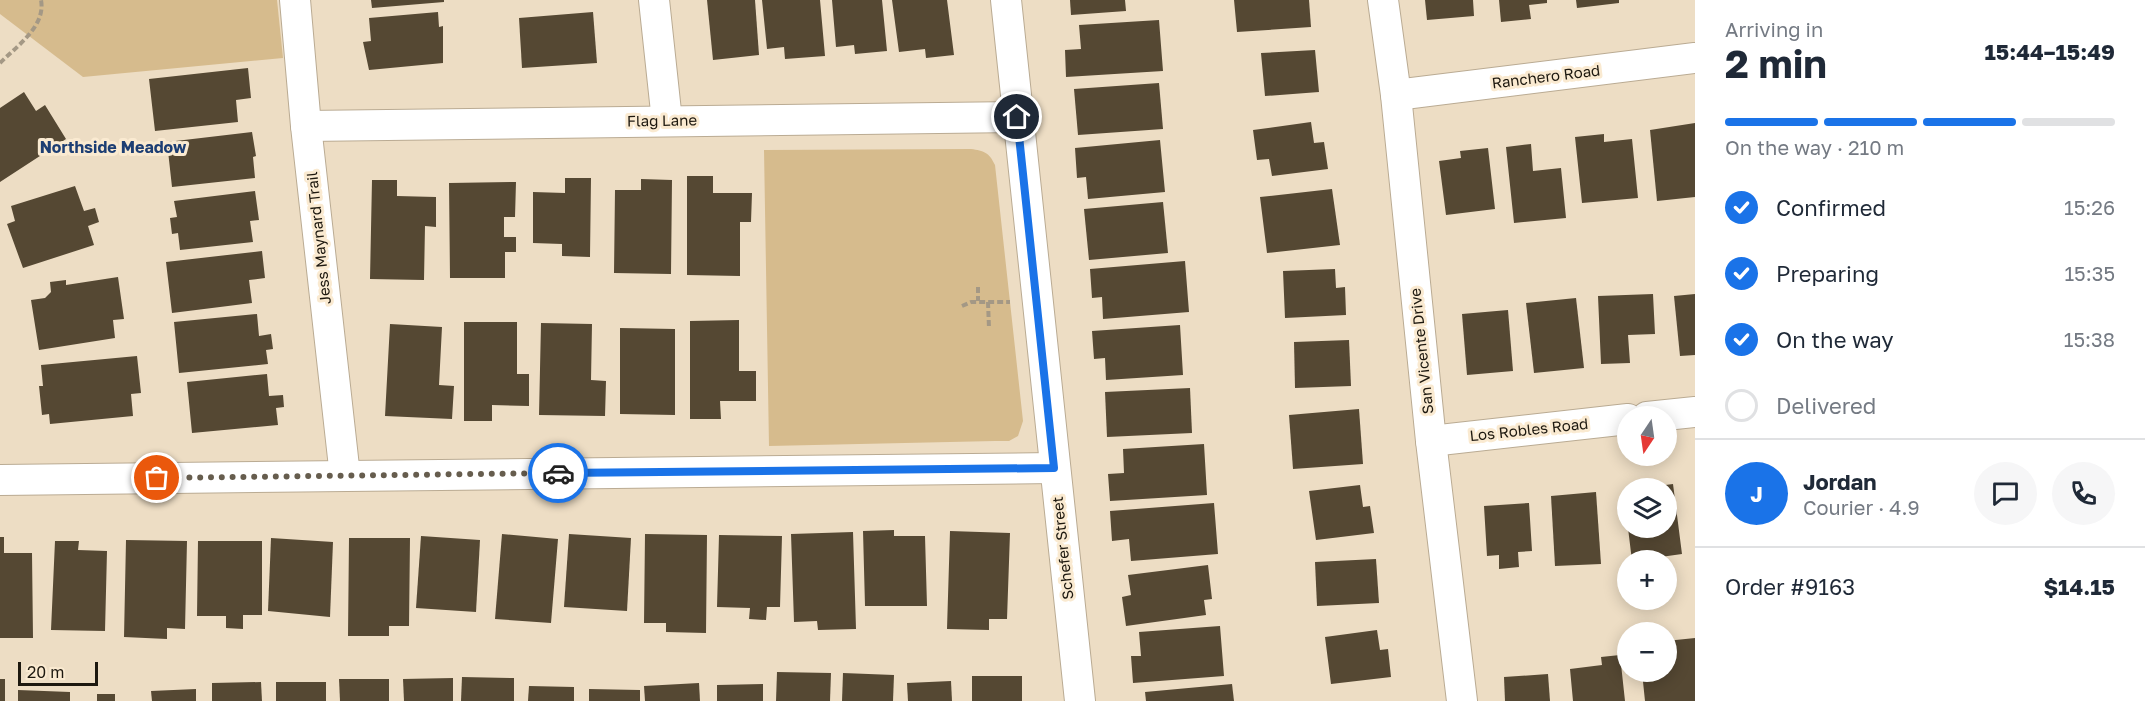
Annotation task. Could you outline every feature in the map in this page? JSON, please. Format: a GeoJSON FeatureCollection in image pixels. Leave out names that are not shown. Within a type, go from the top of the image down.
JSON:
{"type":"FeatureCollection","features":[{"type":"Feature","properties":{"kind":"street","name":"Jess Maynard Trail"},"geometry":{"type":"LineString","coordinates":[[295,0],[306,126],[345,476]]}},
{"type":"Feature","properties":{"kind":"street"},"geometry":{"type":"LineString","coordinates":[[654,0],[667,121]]}},
{"type":"Feature","properties":{"kind":"street","name":"Schefer Street"},"geometry":{"type":"LineString","coordinates":[[1006,0],[1080,701]]}},
{"type":"Feature","properties":{"kind":"street","name":"San Vicente Drive"},"geometry":{"type":"LineString","coordinates":[[1383,0],[1396,95],[1431,441],[1462,701]]}},
{"type":"Feature","properties":{"kind":"street","name":"Ranchero Road"},"geometry":{"type":"LineString","coordinates":[[1396,95],[1695,58]]}},
{"type":"Feature","properties":{"kind":"street","name":"Flag Lane"},"geometry":{"type":"LineString","coordinates":[[306,126],[1017,117]]}},
{"type":"Feature","properties":{"kind":"street"},"geometry":{"type":"LineString","coordinates":[[1677,414],[1695,412]]}},
{"type":"Feature","properties":{"kind":"street","name":"Los Robles Road"},"geometry":{"type":"LineString","coordinates":[[1431,441],[1617,420]]}},
{"type":"Feature","properties":{"kind":"street"},"geometry":{"type":"LineString","coordinates":[[0,480],[1054,468]]}},
{"type":"Feature","properties":{"kind":"path"},"geometry":{"type":"LineString","coordinates":[[0,63],[33,30],[42,12],[41,0]]}},
{"type":"Feature","properties":{"kind":"path"},"geometry":{"type":"LineString","coordinates":[[978,287],[978,302]]}},
{"type":"Feature","properties":{"kind":"path"},"geometry":{"type":"LineString","coordinates":[[962,306],[978,302],[1014,302]]}},
{"type":"Feature","properties":{"kind":"path"},"geometry":{"type":"LineString","coordinates":[[988,302],[989,328]]}},
{"type":"Feature","properties":{"kind":"shaded area"},"geometry":{"type":"Polygon","coordinates":[[[0,0],[277,0],[283,58],[83,77],[0,14],[0,0]]]}},
{"type":"Feature","properties":{"kind":"shaded area"},"geometry":{"type":"Polygon","coordinates":[[[971,149],[986,153],[995,165],[1023,421],[1018,436],[1009,441],[769,446],[764,150],[971,149]]]}},
{"type":"Feature","properties":{"kind":"building"},"geometry":{"type":"Polygon","coordinates":[[[371,0],[444,0],[444,2],[372,8],[371,0]]]}},
{"type":"Feature","properties":{"kind":"building"},"geometry":{"type":"Polygon","coordinates":[[[707,0],[755,0],[759,55],[713,60],[707,0]]]}},
{"type":"Feature","properties":{"kind":"building"},"geometry":{"type":"Polygon","coordinates":[[[762,0],[820,0],[825,56],[785,59],[784,47],[767,49],[762,0]]]}},
{"type":"Feature","properties":{"kind":"building"},"geometry":{"type":"Polygon","coordinates":[[[832,0],[882,0],[887,51],[855,54],[854,45],[836,47],[832,0]]]}},
{"type":"Feature","properties":{"kind":"building"},"geometry":{"type":"Polygon","coordinates":[[[892,0],[947,0],[954,55],[926,58],[925,49],[899,52],[892,0]]]}},
{"type":"Feature","properties":{"kind":"building"},"geometry":{"type":"Polygon","coordinates":[[[1070,0],[1125,0],[1126,11],[1071,15],[1070,0]]]}},
{"type":"Feature","properties":{"kind":"building"},"geometry":{"type":"Polygon","coordinates":[[[1234,0],[1309,0],[1311,27],[1237,32],[1234,0]]]}},
{"type":"Feature","properties":{"kind":"building"},"geometry":{"type":"Polygon","coordinates":[[[1425,0],[1473,0],[1474,16],[1427,20],[1425,0]]]}},
{"type":"Feature","properties":{"kind":"building"},"geometry":{"type":"Polygon","coordinates":[[[1499,0],[1547,0],[1547,3],[1529,5],[1531,19],[1501,22],[1499,0]]]}},
{"type":"Feature","properties":{"kind":"building"},"geometry":{"type":"Polygon","coordinates":[[[1576,0],[1619,0],[1619,3],[1577,8],[1576,0]]]}},
{"type":"Feature","properties":{"kind":"building"},"geometry":{"type":"Polygon","coordinates":[[[438,12],[439,27],[443,26],[443,63],[369,70],[363,42],[371,41],[369,18],[438,12]]]}},
{"type":"Feature","properties":{"kind":"building"},"geometry":{"type":"Polygon","coordinates":[[[593,12],[597,63],[522,68],[519,18],[593,12]]]}},
{"type":"Feature","properties":{"kind":"building"},"geometry":{"type":"Polygon","coordinates":[[[1159,20],[1163,71],[1066,77],[1065,50],[1081,49],[1079,25],[1159,20]]]}},
{"type":"Feature","properties":{"kind":"building"},"geometry":{"type":"Polygon","coordinates":[[[1315,50],[1319,92],[1265,96],[1261,53],[1315,50]]]}},
{"type":"Feature","properties":{"kind":"building"},"geometry":{"type":"Polygon","coordinates":[[[248,68],[251,98],[236,100],[238,122],[155,131],[149,79],[248,68]]]}},
{"type":"Feature","properties":{"kind":"building"},"geometry":{"type":"Polygon","coordinates":[[[1159,83],[1163,129],[1078,135],[1074,89],[1159,83]]]}},
{"type":"Feature","properties":{"kind":"building"},"geometry":{"type":"Polygon","coordinates":[[[24,92],[36,111],[45,105],[66,139],[0,182],[0,108],[24,92]]]}},
{"type":"Feature","properties":{"kind":"building"},"geometry":{"type":"Polygon","coordinates":[[[1311,122],[1314,143],[1324,142],[1328,169],[1272,176],[1269,159],[1257,160],[1253,130],[1311,122]]]}},
{"type":"Feature","properties":{"kind":"building"},"geometry":{"type":"Polygon","coordinates":[[[1695,123],[1695,197],[1657,201],[1650,130],[1695,123]]]}},
{"type":"Feature","properties":{"kind":"building"},"geometry":{"type":"Polygon","coordinates":[[[252,132],[256,156],[253,157],[255,178],[172,187],[167,142],[252,132]]]}},
{"type":"Feature","properties":{"kind":"building"},"geometry":{"type":"Polygon","coordinates":[[[1604,134],[1604,142],[1632,139],[1638,198],[1582,203],[1575,137],[1604,134]]]}},
{"type":"Feature","properties":{"kind":"building"},"geometry":{"type":"Polygon","coordinates":[[[1160,140],[1165,192],[1088,199],[1086,177],[1077,178],[1075,148],[1160,140]]]}},
{"type":"Feature","properties":{"kind":"building"},"geometry":{"type":"Polygon","coordinates":[[[1531,144],[1533,171],[1561,168],[1566,218],[1514,223],[1506,147],[1531,144]]]}},
{"type":"Feature","properties":{"kind":"building"},"geometry":{"type":"Polygon","coordinates":[[[1488,148],[1495,209],[1446,215],[1439,161],[1461,158],[1460,151],[1488,148]]]}},
{"type":"Feature","properties":{"kind":"building"},"geometry":{"type":"Polygon","coordinates":[[[687,176],[713,176],[713,193],[752,193],[751,222],[740,222],[740,276],[687,275],[687,176]]]}},
{"type":"Feature","properties":{"kind":"building"},"geometry":{"type":"Polygon","coordinates":[[[565,178],[591,178],[590,257],[562,256],[562,244],[533,243],[533,192],[565,193],[565,178]]]}},
{"type":"Feature","properties":{"kind":"building"},"geometry":{"type":"Polygon","coordinates":[[[641,179],[672,180],[671,274],[614,273],[615,190],[641,190],[641,179]]]}},
{"type":"Feature","properties":{"kind":"building"},"geometry":{"type":"Polygon","coordinates":[[[372,180],[397,180],[397,196],[436,197],[436,227],[425,226],[424,280],[370,279],[372,180]]]}},
{"type":"Feature","properties":{"kind":"building"},"geometry":{"type":"Polygon","coordinates":[[[516,182],[515,217],[504,217],[504,237],[516,237],[516,252],[505,252],[505,278],[450,278],[449,183],[516,182]]]}},
{"type":"Feature","properties":{"kind":"building"},"geometry":{"type":"Polygon","coordinates":[[[75,186],[84,211],[95,208],[99,222],[88,226],[94,245],[23,268],[7,224],[15,221],[11,206],[75,186]]]}},
{"type":"Feature","properties":{"kind":"building"},"geometry":{"type":"Polygon","coordinates":[[[1332,189],[1340,245],[1267,253],[1260,197],[1332,189]]]}},
{"type":"Feature","properties":{"kind":"building"},"geometry":{"type":"Polygon","coordinates":[[[255,191],[259,220],[250,221],[253,242],[180,250],[178,233],[172,234],[170,218],[177,217],[174,201],[255,191]]]}},
{"type":"Feature","properties":{"kind":"building"},"geometry":{"type":"Polygon","coordinates":[[[1163,202],[1168,253],[1089,260],[1084,209],[1163,202]]]}},
{"type":"Feature","properties":{"kind":"building"},"geometry":{"type":"Polygon","coordinates":[[[262,251],[265,278],[249,280],[252,303],[172,313],[166,262],[262,251]]]}},
{"type":"Feature","properties":{"kind":"building"},"geometry":{"type":"Polygon","coordinates":[[[1185,261],[1189,312],[1103,319],[1102,297],[1092,298],[1090,269],[1185,261]]]}},
{"type":"Feature","properties":{"kind":"building"},"geometry":{"type":"Polygon","coordinates":[[[1335,269],[1336,288],[1345,287],[1346,315],[1285,318],[1283,271],[1335,269]]]}},
{"type":"Feature","properties":{"kind":"building"},"geometry":{"type":"Polygon","coordinates":[[[118,277],[124,319],[113,320],[115,338],[39,350],[31,300],[45,298],[51,292],[50,282],[66,280],[66,285],[118,277]]]}},
{"type":"Feature","properties":{"kind":"building"},"geometry":{"type":"Polygon","coordinates":[[[1653,294],[1655,334],[1628,335],[1630,363],[1601,364],[1598,296],[1653,294]]]}},
{"type":"Feature","properties":{"kind":"building"},"geometry":{"type":"Polygon","coordinates":[[[1695,294],[1695,355],[1680,356],[1674,296],[1695,294]]]}},
{"type":"Feature","properties":{"kind":"building"},"geometry":{"type":"Polygon","coordinates":[[[1576,298],[1584,368],[1534,373],[1526,303],[1576,298]]]}},
{"type":"Feature","properties":{"kind":"building"},"geometry":{"type":"Polygon","coordinates":[[[1508,310],[1513,371],[1467,375],[1462,314],[1508,310]]]}},
{"type":"Feature","properties":{"kind":"building"},"geometry":{"type":"Polygon","coordinates":[[[257,314],[259,336],[271,334],[273,349],[266,350],[268,364],[179,373],[174,322],[257,314]]]}},
{"type":"Feature","properties":{"kind":"building"},"geometry":{"type":"Polygon","coordinates":[[[739,320],[739,371],[756,371],[756,401],[720,401],[721,419],[690,419],[690,321],[739,320]]]}},
{"type":"Feature","properties":{"kind":"building"},"geometry":{"type":"Polygon","coordinates":[[[464,322],[517,322],[517,374],[529,374],[529,406],[492,405],[492,421],[464,421],[464,322]]]}},
{"type":"Feature","properties":{"kind":"building"},"geometry":{"type":"Polygon","coordinates":[[[541,323],[592,324],[591,380],[606,381],[605,416],[539,415],[541,323]]]}},
{"type":"Feature","properties":{"kind":"building"},"geometry":{"type":"Polygon","coordinates":[[[390,324],[442,327],[439,385],[454,386],[452,419],[385,416],[390,324]]]}},
{"type":"Feature","properties":{"kind":"building"},"geometry":{"type":"Polygon","coordinates":[[[1180,325],[1183,375],[1106,380],[1105,358],[1094,359],[1092,331],[1180,325]]]}},
{"type":"Feature","properties":{"kind":"building"},"geometry":{"type":"Polygon","coordinates":[[[620,328],[675,329],[675,415],[620,414],[620,328]]]}},
{"type":"Feature","properties":{"kind":"building"},"geometry":{"type":"Polygon","coordinates":[[[1349,340],[1351,386],[1295,388],[1294,342],[1349,340]]]}},
{"type":"Feature","properties":{"kind":"building"},"geometry":{"type":"Polygon","coordinates":[[[137,356],[141,393],[131,394],[133,416],[50,424],[49,414],[42,415],[39,386],[43,386],[41,365],[137,356]]]}},
{"type":"Feature","properties":{"kind":"building"},"geometry":{"type":"Polygon","coordinates":[[[267,374],[269,396],[283,395],[284,407],[276,408],[278,425],[192,433],[187,382],[267,374]]]}},
{"type":"Feature","properties":{"kind":"building"},"geometry":{"type":"Polygon","coordinates":[[[1190,388],[1192,433],[1107,437],[1105,392],[1190,388]]]}},
{"type":"Feature","properties":{"kind":"building"},"geometry":{"type":"Polygon","coordinates":[[[1359,409],[1363,464],[1293,469],[1289,415],[1359,409]]]}},
{"type":"Feature","properties":{"kind":"building"},"geometry":{"type":"Polygon","coordinates":[[[1204,444],[1207,495],[1110,501],[1108,474],[1124,473],[1123,449],[1204,444]]]}},
{"type":"Feature","properties":{"kind":"building"},"geometry":{"type":"Polygon","coordinates":[[[1360,485],[1363,507],[1370,506],[1374,533],[1316,540],[1309,491],[1360,485]]]}},
{"type":"Feature","properties":{"kind":"building"},"geometry":{"type":"Polygon","coordinates":[[[1596,492],[1601,564],[1555,566],[1551,496],[1596,492]]]}},
{"type":"Feature","properties":{"kind":"building"},"geometry":{"type":"Polygon","coordinates":[[[1214,503],[1218,554],[1131,561],[1129,539],[1112,541],[1110,511],[1214,503]]]}},
{"type":"Feature","properties":{"kind":"building"},"geometry":{"type":"Polygon","coordinates":[[[1529,503],[1532,551],[1518,552],[1519,567],[1499,569],[1499,555],[1487,556],[1484,506],[1529,503]]]}},
{"type":"Feature","properties":{"kind":"building"},"geometry":{"type":"Polygon","coordinates":[[[1677,515],[1682,554],[1677,555],[1677,550],[1631,550],[1629,538],[1677,538],[1677,515]]]}},
{"type":"Feature","properties":{"kind":"building"},"geometry":{"type":"Polygon","coordinates":[[[894,530],[894,536],[925,536],[927,606],[865,606],[863,531],[894,530]]]}},
{"type":"Feature","properties":{"kind":"building"},"geometry":{"type":"Polygon","coordinates":[[[950,531],[1010,533],[1007,619],[989,619],[989,630],[947,629],[950,531]]]}},
{"type":"Feature","properties":{"kind":"building"},"geometry":{"type":"Polygon","coordinates":[[[853,532],[856,629],[818,630],[817,621],[794,622],[791,534],[853,532]]]}},
{"type":"Feature","properties":{"kind":"building"},"geometry":{"type":"Polygon","coordinates":[[[502,534],[558,539],[551,623],[495,619],[502,534]]]}},
{"type":"Feature","properties":{"kind":"building"},"geometry":{"type":"Polygon","coordinates":[[[569,534],[631,538],[627,611],[564,607],[569,534]]]}},
{"type":"Feature","properties":{"kind":"building"},"geometry":{"type":"Polygon","coordinates":[[[645,534],[707,535],[706,633],[666,632],[666,623],[644,623],[645,534]]]}},
{"type":"Feature","properties":{"kind":"building"},"geometry":{"type":"Polygon","coordinates":[[[719,535],[782,536],[780,607],[767,607],[766,620],[749,619],[750,608],[717,607],[719,535]]]}},
{"type":"Feature","properties":{"kind":"building"},"geometry":{"type":"Polygon","coordinates":[[[421,536],[480,540],[476,612],[416,608],[421,536]]]}},
{"type":"Feature","properties":{"kind":"building"},"geometry":{"type":"Polygon","coordinates":[[[0,537],[4,537],[4,553],[32,553],[33,638],[0,638],[0,537]]]}},
{"type":"Feature","properties":{"kind":"building"},"geometry":{"type":"Polygon","coordinates":[[[271,538],[333,542],[330,617],[268,611],[271,538]]]}},
{"type":"Feature","properties":{"kind":"building"},"geometry":{"type":"Polygon","coordinates":[[[349,538],[410,538],[409,626],[389,626],[389,636],[348,636],[349,538]]]}},
{"type":"Feature","properties":{"kind":"building"},"geometry":{"type":"Polygon","coordinates":[[[126,540],[187,541],[185,629],[167,628],[167,639],[124,637],[126,540]]]}},
{"type":"Feature","properties":{"kind":"building"},"geometry":{"type":"Polygon","coordinates":[[[55,541],[79,541],[78,550],[107,551],[105,631],[51,630],[55,541]]]}},
{"type":"Feature","properties":{"kind":"building"},"geometry":{"type":"Polygon","coordinates":[[[198,541],[262,541],[262,615],[243,615],[243,629],[226,628],[226,616],[197,616],[198,541]]]}},
{"type":"Feature","properties":{"kind":"building"},"geometry":{"type":"Polygon","coordinates":[[[1376,559],[1379,603],[1317,606],[1315,562],[1376,559]]]}},
{"type":"Feature","properties":{"kind":"building"},"geometry":{"type":"Polygon","coordinates":[[[1208,565],[1212,599],[1204,600],[1206,615],[1126,626],[1122,597],[1131,595],[1128,575],[1208,565]]]}},
{"type":"Feature","properties":{"kind":"building"},"geometry":{"type":"Polygon","coordinates":[[[1220,626],[1224,676],[1133,683],[1131,656],[1141,656],[1139,632],[1220,626]]]}},
{"type":"Feature","properties":{"kind":"building"},"geometry":{"type":"Polygon","coordinates":[[[1377,630],[1380,650],[1388,649],[1391,677],[1331,684],[1325,637],[1377,630]]]}},
{"type":"Feature","properties":{"kind":"building"},"geometry":{"type":"Polygon","coordinates":[[[1695,638],[1695,701],[1645,701],[1643,682],[1677,682],[1677,640],[1695,638]]]}},
{"type":"Feature","properties":{"kind":"building"},"geometry":{"type":"Polygon","coordinates":[[[1617,655],[1617,682],[1623,682],[1625,701],[1573,701],[1570,669],[1602,665],[1601,657],[1617,655]]]}},
{"type":"Feature","properties":{"kind":"building"},"geometry":{"type":"Polygon","coordinates":[[[777,672],[831,673],[830,701],[776,701],[777,672]]]}},
{"type":"Feature","properties":{"kind":"building"},"geometry":{"type":"Polygon","coordinates":[[[843,673],[894,675],[893,701],[842,701],[843,673]]]}},
{"type":"Feature","properties":{"kind":"building"},"geometry":{"type":"Polygon","coordinates":[[[1548,674],[1550,701],[1505,701],[1504,677],[1548,674]]]}},
{"type":"Feature","properties":{"kind":"building"},"geometry":{"type":"Polygon","coordinates":[[[972,676],[1022,676],[1022,701],[972,701],[972,676]]]}},
{"type":"Feature","properties":{"kind":"building"},"geometry":{"type":"Polygon","coordinates":[[[462,677],[514,678],[514,701],[461,701],[462,677]]]}},
{"type":"Feature","properties":{"kind":"building"},"geometry":{"type":"Polygon","coordinates":[[[453,678],[453,701],[404,701],[403,679],[453,678]]]}},
{"type":"Feature","properties":{"kind":"building"},"geometry":{"type":"Polygon","coordinates":[[[0,679],[5,679],[5,701],[0,701],[0,679]]]}},
{"type":"Feature","properties":{"kind":"building"},"geometry":{"type":"Polygon","coordinates":[[[339,679],[389,679],[389,701],[340,701],[339,679]]]}},
{"type":"Feature","properties":{"kind":"building"},"geometry":{"type":"Polygon","coordinates":[[[951,681],[952,701],[908,701],[907,683],[951,681]]]}},
{"type":"Feature","properties":{"kind":"building"},"geometry":{"type":"Polygon","coordinates":[[[261,682],[262,701],[212,701],[212,683],[261,682]]]}},
{"type":"Feature","properties":{"kind":"building"},"geometry":{"type":"Polygon","coordinates":[[[276,682],[326,682],[326,701],[276,701],[276,682]]]}},
{"type":"Feature","properties":{"kind":"building"},"geometry":{"type":"Polygon","coordinates":[[[699,683],[700,701],[645,701],[644,686],[699,683]]]}},
{"type":"Feature","properties":{"kind":"building"},"geometry":{"type":"Polygon","coordinates":[[[763,684],[763,701],[717,701],[717,685],[763,684]]]}},
{"type":"Feature","properties":{"kind":"building"},"geometry":{"type":"Polygon","coordinates":[[[1232,684],[1234,701],[1146,701],[1145,692],[1232,684]]]}},
{"type":"Feature","properties":{"kind":"building"},"geometry":{"type":"Polygon","coordinates":[[[529,686],[574,687],[574,701],[528,701],[529,686]]]}},
{"type":"Feature","properties":{"kind":"building"},"geometry":{"type":"Polygon","coordinates":[[[196,689],[196,701],[152,701],[151,691],[196,689]]]}},
{"type":"Feature","properties":{"kind":"building"},"geometry":{"type":"Polygon","coordinates":[[[589,689],[640,690],[640,701],[589,701],[589,689]]]}},
{"type":"Feature","properties":{"kind":"building"},"geometry":{"type":"Polygon","coordinates":[[[18,690],[70,692],[70,701],[18,701],[18,690]]]}},
{"type":"Feature","properties":{"kind":"building"},"geometry":{"type":"Polygon","coordinates":[[[97,694],[115,694],[115,701],[97,701],[97,694]]]}},
{"type":"Feature","properties":{"kind":"way so far"},"geometry":{"type":"LineString","coordinates":[[157,478],[558,473]]}},
{"type":"Feature","properties":{"kind":"district","name":"Northside Meadow"},"geometry":{"type":"Point","coordinates":[113,147]}},
{"type":"Feature","properties":{"kind":"route"},"geometry":{"type":"LineString","coordinates":[[558,473],[1054,468],[1017,117]]}}]}
